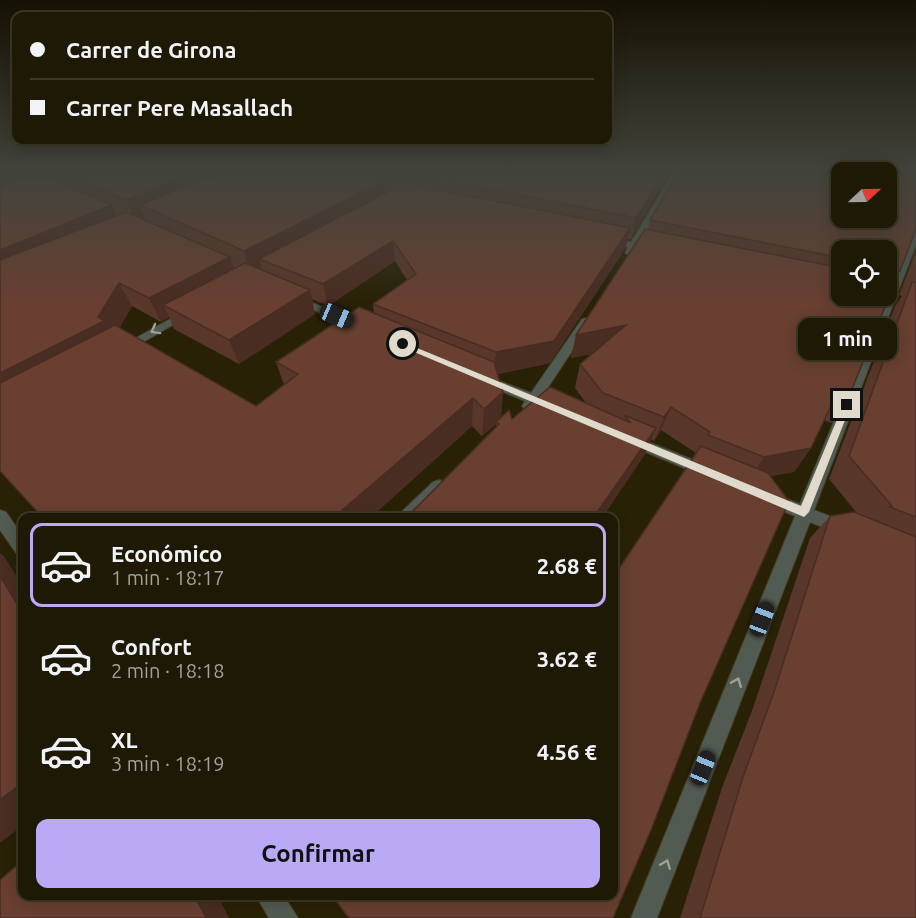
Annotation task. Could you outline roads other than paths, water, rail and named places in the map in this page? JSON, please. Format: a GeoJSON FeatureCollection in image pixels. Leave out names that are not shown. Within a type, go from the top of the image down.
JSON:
{"type":"FeatureCollection","features":[{"type":"Feature","properties":{"kind":"street"},"geometry":{"type":"LineString","coordinates":[[622,265],[648,217]]}},
{"type":"Feature","properties":{"kind":"street"},"geometry":{"type":"LineString","coordinates":[[897,277],[916,233]]}},
{"type":"Feature","properties":{"kind":"street"},"geometry":{"type":"LineString","coordinates":[[597,238],[669,253]]}},
{"type":"Feature","properties":{"kind":"street"},"geometry":{"type":"LineString","coordinates":[[282,293],[370,330]]}},
{"type":"Feature","properties":{"kind":"street"},"geometry":{"type":"LineString","coordinates":[[644,918],[885,306]]}},
{"type":"Feature","properties":{"kind":"street"},"geometry":{"type":"LineString","coordinates":[[114,353],[197,308]]}},
{"type":"Feature","properties":{"kind":"street"},"geometry":{"type":"LineString","coordinates":[[517,416],[535,400],[591,313]]}},
{"type":"Feature","properties":{"kind":"street"},"geometry":{"type":"LineString","coordinates":[[469,372],[567,414]]}},
{"type":"Feature","properties":{"kind":"street"},"geometry":{"type":"LineString","coordinates":[[621,436],[718,476]]}},
{"type":"Feature","properties":{"kind":"street"},"geometry":{"type":"LineString","coordinates":[[408,513],[447,478]]}},
{"type":"Feature","properties":{"kind":"street"},"geometry":{"type":"LineString","coordinates":[[761,494],[855,534]]}},
{"type":"Feature","properties":{"kind":"street"},"geometry":{"type":"LineString","coordinates":[[0,517],[18,542]]}},
{"type":"Feature","properties":{"kind":"street"},"geometry":{"type":"LineString","coordinates":[[272,900],[285,918]]}}]}
